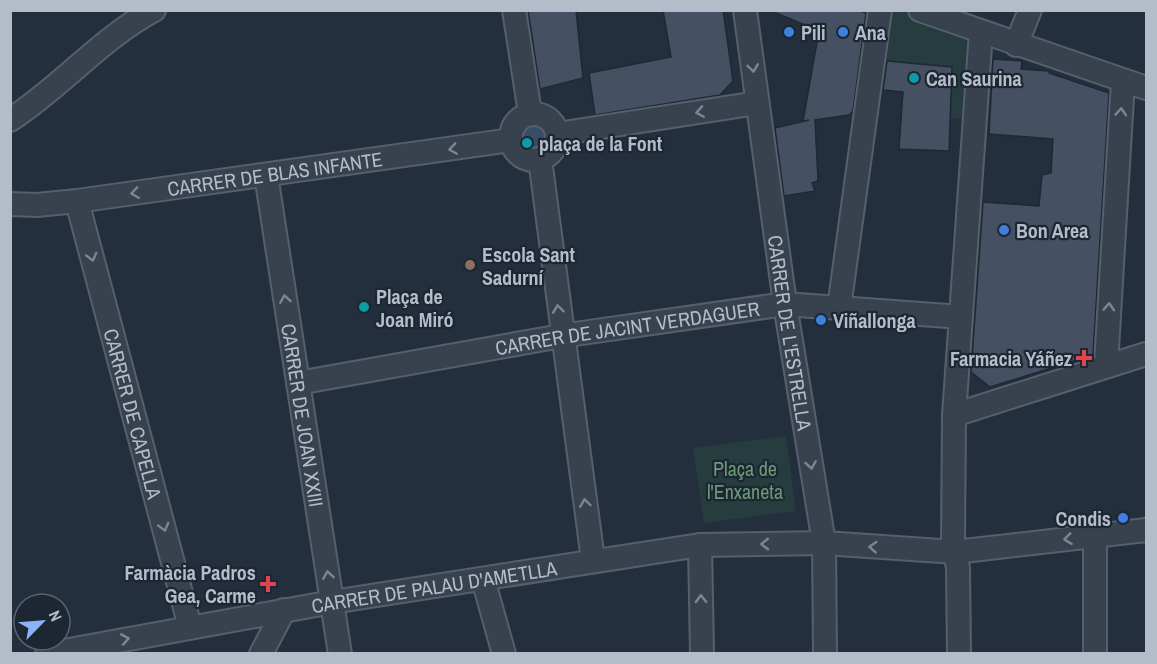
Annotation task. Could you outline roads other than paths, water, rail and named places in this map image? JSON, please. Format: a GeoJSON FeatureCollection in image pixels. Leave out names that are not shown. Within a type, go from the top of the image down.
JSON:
{"type":"FeatureCollection","features":[{"type":"Feature","properties":{"kind":"street"},"geometry":{"type":"LineString","coordinates":[[10,135],[35,104],[120,18],[154,10]]}},
{"type":"Feature","properties":{"kind":"street"},"geometry":{"type":"LineString","coordinates":[[514,10],[530,113]]}},
{"type":"Feature","properties":{"kind":"street","name":"CARRER DE L'ESTRELLA"},"geometry":{"type":"LineString","coordinates":[[745,10],[785,304],[824,543],[825,654]]}},
{"type":"Feature","properties":{"kind":"street"},"geometry":{"type":"LineString","coordinates":[[839,308],[880,10]]}},
{"type":"Feature","properties":{"kind":"street"},"geometry":{"type":"LineString","coordinates":[[920,10],[1146,88]]}},
{"type":"Feature","properties":{"kind":"street"},"geometry":{"type":"LineString","coordinates":[[1016,45],[1030,10]]}},
{"type":"Feature","properties":{"kind":"street"},"geometry":{"type":"LineString","coordinates":[[959,654],[958,568],[955,552],[954,415],[981,32]]}},
{"type":"Feature","properties":{"kind":"street"},"geometry":{"type":"LineString","coordinates":[[1106,365],[1123,81]]}},
{"type":"Feature","properties":{"kind":"street"},"geometry":{"type":"LineString","coordinates":[[556,134],[758,103]]}},
{"type":"Feature","properties":{"kind":"street"},"geometry":{"type":"LineString","coordinates":[[10,120],[35,104]]}},
{"type":"Feature","properties":{"kind":"street"},"geometry":{"type":"LineString","coordinates":[[530,113],[548,118],[556,134],[556,143],[551,152],[540,159],[530,160],[521,156],[513,148],[511,140],[513,125],[522,116],[530,113]]}},
{"type":"Feature","properties":{"kind":"street","name":"CARRER DE BLAS INFANTE"},"geometry":{"type":"LineString","coordinates":[[10,204],[38,205],[77,201],[511,140]]}},
{"type":"Feature","properties":{"kind":"street"},"geometry":{"type":"LineString","coordinates":[[540,159],[561,336],[593,561]]}},
{"type":"Feature","properties":{"kind":"street","name":"CARRER DE JOAN XXIII"},"geometry":{"type":"LineString","coordinates":[[266,176],[340,654]]}},
{"type":"Feature","properties":{"kind":"street"},"geometry":{"type":"LineString","coordinates":[[10,189],[15,195],[38,205]]}},
{"type":"Feature","properties":{"kind":"street","name":"CARRER DE CAPELLA"},"geometry":{"type":"LineString","coordinates":[[77,201],[190,627]]}},
{"type":"Feature","properties":{"kind":"street","name":"CARRER DE JACINT VERDAGUER"},"geometry":{"type":"LineString","coordinates":[[298,383],[561,336],[785,304],[961,317]]}},
{"type":"Feature","properties":{"kind":"street"},"geometry":{"type":"LineString","coordinates":[[954,415],[1146,354]]}},
{"type":"Feature","properties":{"kind":"street","name":"CARRER DE PALAU D'AMETLLA"},"geometry":{"type":"LineString","coordinates":[[47,654],[284,610],[700,545],[824,543],[955,552],[1146,530]]}},
{"type":"Feature","properties":{"kind":"street"},"geometry":{"type":"LineString","coordinates":[[1095,536],[1095,654]]}},
{"type":"Feature","properties":{"kind":"street"},"geometry":{"type":"LineString","coordinates":[[700,545],[702,654]]}},
{"type":"Feature","properties":{"kind":"street"},"geometry":{"type":"LineString","coordinates":[[483,579],[504,654]]}},
{"type":"Feature","properties":{"kind":"street"},"geometry":{"type":"LineString","coordinates":[[261,654],[284,610]]}},
{"type":"Feature","properties":{"kind":"water"},"geometry":{"type":"Polygon","coordinates":[[[536,120],[548,125],[553,137],[548,149],[536,154],[524,149],[519,137],[524,125],[536,120]]]}},
{"type":"Feature","properties":{"kind":"place","name":"Pili"},"geometry":{"type":"Point","coordinates":[789,32]}},
{"type":"Feature","properties":{"kind":"place","name":"Ana"},"geometry":{"type":"Point","coordinates":[843,32]}},
{"type":"Feature","properties":{"kind":"place","name":"Can Saurina"},"geometry":{"type":"Point","coordinates":[914,78]}},
{"type":"Feature","properties":{"kind":"place","name":"plaça de la Font"},"geometry":{"type":"Point","coordinates":[527,143]}},
{"type":"Feature","properties":{"kind":"place","name":"Bon Area"},"geometry":{"type":"Point","coordinates":[1004,230]}},
{"type":"Feature","properties":{"kind":"place","name":"Escola Sant Sadurní"},"geometry":{"type":"Point","coordinates":[470,265]}},
{"type":"Feature","properties":{"kind":"place","name":"Plaça de Joan Miró"},"geometry":{"type":"Point","coordinates":[364,307]}},
{"type":"Feature","properties":{"kind":"place","name":"Viñallonga"},"geometry":{"type":"Point","coordinates":[821,320]}},
{"type":"Feature","properties":{"kind":"place","name":"Farmacia Yáñez"},"geometry":{"type":"Point","coordinates":[1084,358]}},
{"type":"Feature","properties":{"kind":"place","name":"Condis"},"geometry":{"type":"Point","coordinates":[1123,518]}},
{"type":"Feature","properties":{"kind":"place","name":"Farmàcia Padros Gea, Carme"},"geometry":{"type":"Point","coordinates":[268,584]}},
{"type":"Feature","properties":{"kind":"park label","name":"Plaça de l'Enxaneta"},"geometry":{"type":"Point","coordinates":[745,480]}}]}
